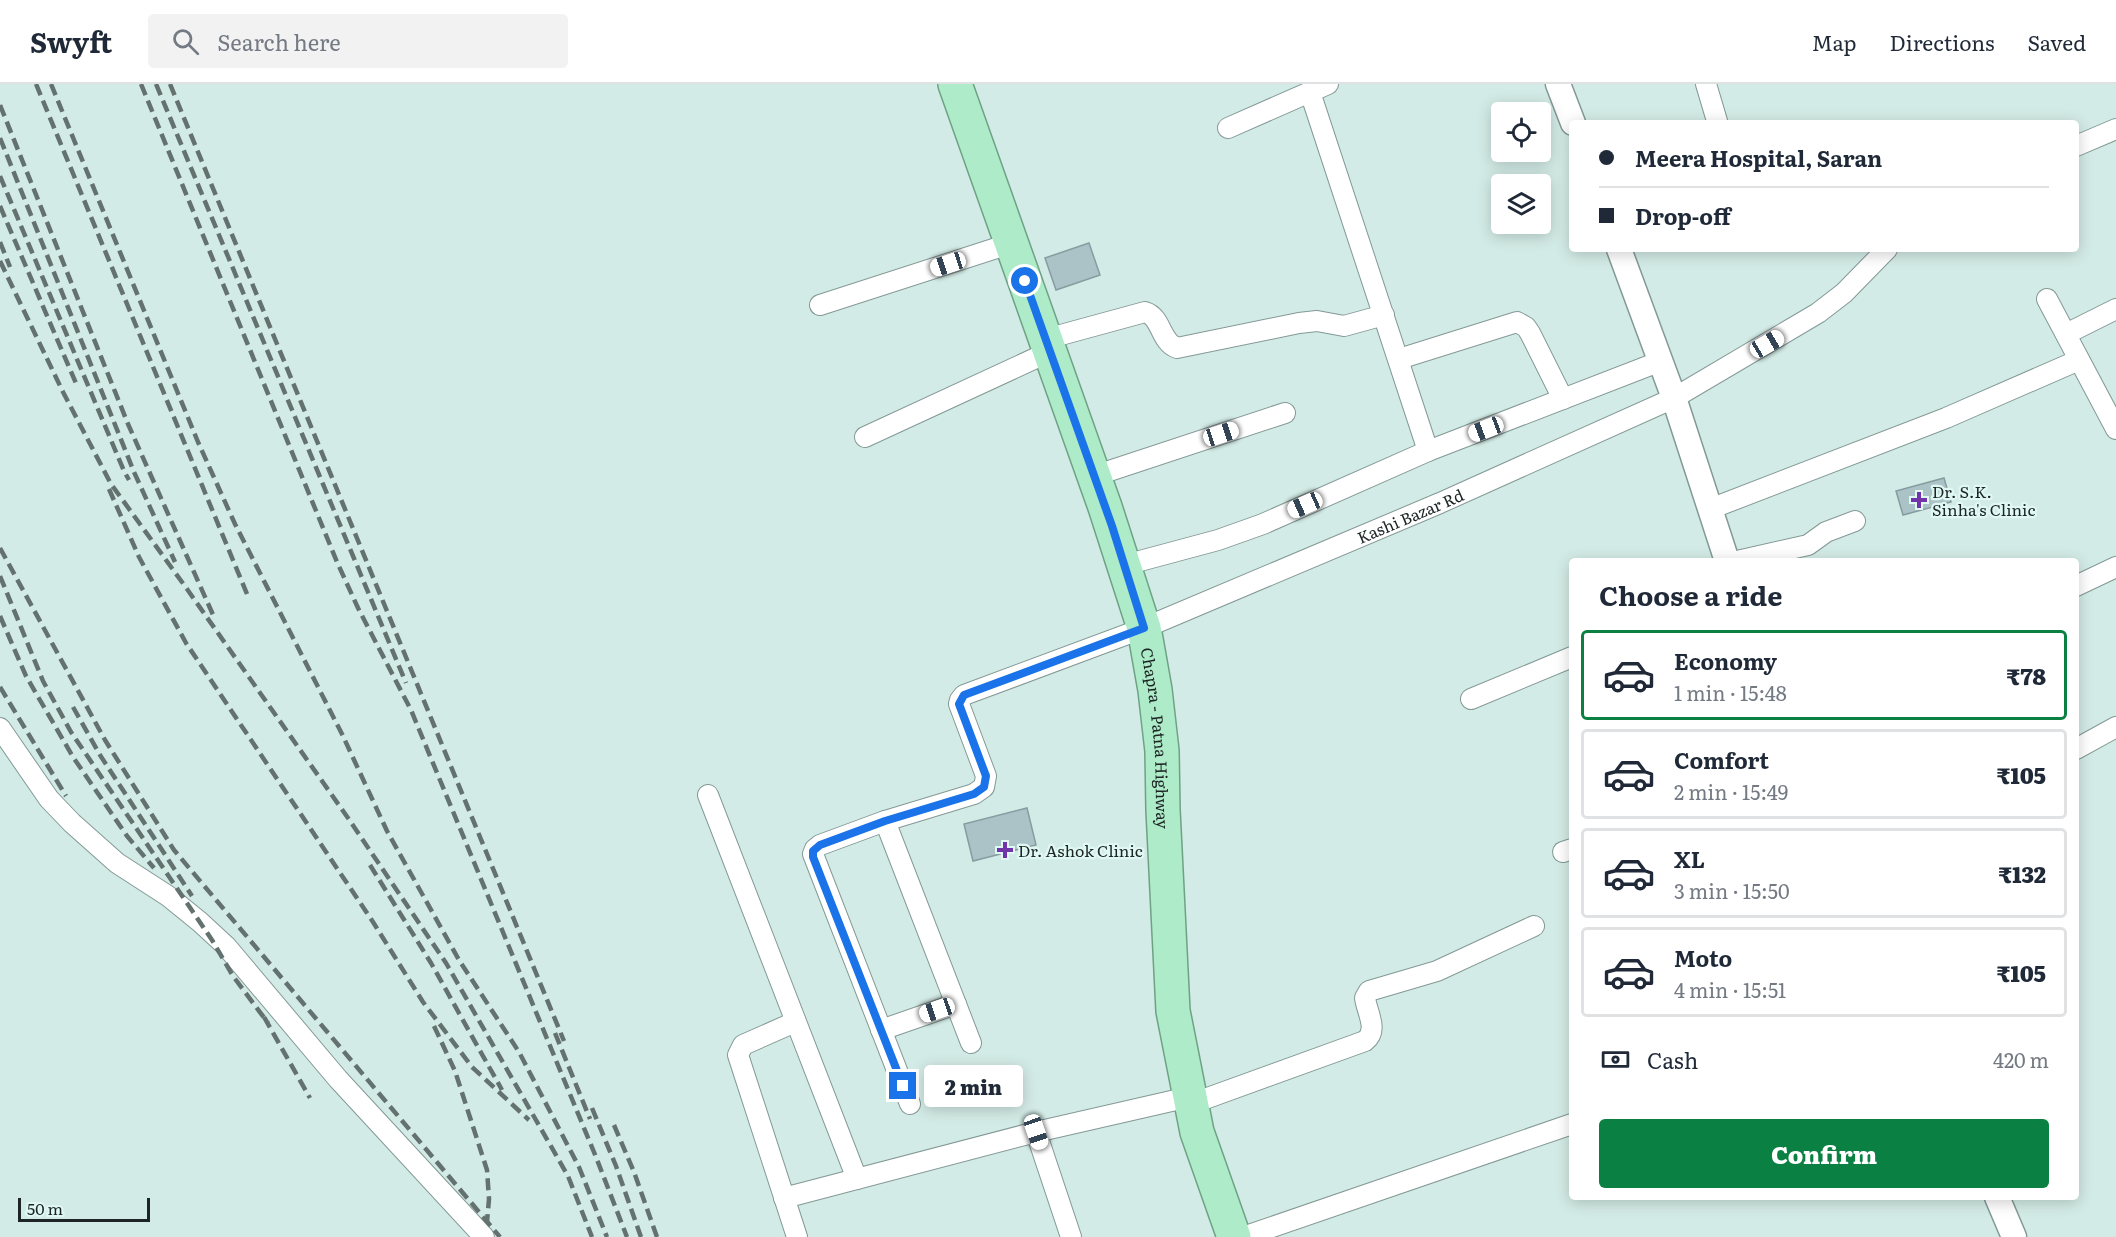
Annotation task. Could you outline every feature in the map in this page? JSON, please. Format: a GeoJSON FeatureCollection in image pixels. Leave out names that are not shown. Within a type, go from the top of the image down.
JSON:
{"type":"FeatureCollection","features":[{"type":"Feature","properties":{"kind":"highway","name":"Chapra - Patna Highway"},"geometry":{"type":"LineString","coordinates":[[955,84],[1125,565],[1144,628],[1155,690],[1162,752],[1163,821],[1173,1011],[1190,1100],[1204,1154],[1234,1237]]}},
{"type":"Feature","properties":{"kind":"street"},"geometry":{"type":"LineString","coordinates":[[1558,84],[1572,120]]}},
{"type":"Feature","properties":{"kind":"street"},"geometry":{"type":"LineString","coordinates":[[1706,84],[1717,120]]}},
{"type":"Feature","properties":{"kind":"street"},"geometry":{"type":"LineString","coordinates":[[1228,128],[1319,88],[1384,315],[1428,451]]}},
{"type":"Feature","properties":{"kind":"street"},"geometry":{"type":"LineString","coordinates":[[2079,145],[2116,129]]}},
{"type":"Feature","properties":{"kind":"street"},"geometry":{"type":"LineString","coordinates":[[820,305],[1012,243]]}},
{"type":"Feature","properties":{"kind":"street"},"geometry":{"type":"LineString","coordinates":[[1620,252],[1674,398],[1726,558]]}},
{"type":"Feature","properties":{"kind":"street","name":"Kashi Bazar Rd"},"geometry":{"type":"LineString","coordinates":[[885,821],[974,794],[984,787],[986,776],[959,704],[964,695],[1144,628],[1440,503],[1674,398],[1818,313],[1844,293],[1884,252]]}},
{"type":"Feature","properties":{"kind":"street"},"geometry":{"type":"LineString","coordinates":[[2047,299],[2116,429]]}},
{"type":"Feature","properties":{"kind":"street"},"geometry":{"type":"LineString","coordinates":[[2066,334],[2116,309]]}},
{"type":"Feature","properties":{"kind":"street"},"geometry":{"type":"LineString","coordinates":[[865,437],[1048,345],[1145,312],[1153,315],[1167,342],[1177,348],[1299,323],[1317,321],[1344,326],[1384,315]]}},
{"type":"Feature","properties":{"kind":"street"},"geometry":{"type":"LineString","coordinates":[[1399,359],[1517,322],[1526,327],[1530,333],[1563,399]]}},
{"type":"Feature","properties":{"kind":"street"},"geometry":{"type":"LineString","coordinates":[[1710,509],[1932,424],[2079,360]]}},
{"type":"Feature","properties":{"kind":"street"},"geometry":{"type":"LineString","coordinates":[[1125,565],[1218,540],[1263,524],[1428,451],[1661,361]]}},
{"type":"Feature","properties":{"kind":"street"},"geometry":{"type":"LineString","coordinates":[[1094,476],[1285,413]]}},
{"type":"Feature","properties":{"kind":"street"},"geometry":{"type":"LineString","coordinates":[[1750,558],[1808,545],[1826,532],[1855,521]]}},
{"type":"Feature","properties":{"kind":"street"},"geometry":{"type":"LineString","coordinates":[[2079,585],[2116,567]]}},
{"type":"Feature","properties":{"kind":"street"},"geometry":{"type":"LineString","coordinates":[[1471,699],[1569,658]]}},
{"type":"Feature","properties":{"kind":"street"},"geometry":{"type":"LineString","coordinates":[[2079,747],[2116,727]]}},
{"type":"Feature","properties":{"kind":"street"},"geometry":{"type":"LineString","coordinates":[[0,728],[49,799],[72,823],[117,863],[168,896],[226,946],[338,1079],[484,1237]]}},
{"type":"Feature","properties":{"kind":"street"},"geometry":{"type":"LineString","coordinates":[[708,795],[857,1179]]}},
{"type":"Feature","properties":{"kind":"street"},"geometry":{"type":"LineString","coordinates":[[910,1104],[813,854],[814,849],[885,821],[971,1043]]}},
{"type":"Feature","properties":{"kind":"street"},"geometry":{"type":"LineString","coordinates":[[784,1198],[1036,1132],[1190,1100],[1365,1041],[1372,1032],[1365,998],[1369,991],[1437,970],[1534,926]]}},
{"type":"Feature","properties":{"kind":"street"},"geometry":{"type":"LineString","coordinates":[[881,1030],[956,1004]]}},
{"type":"Feature","properties":{"kind":"street"},"geometry":{"type":"LineString","coordinates":[[795,1022],[743,1045],[738,1055],[797,1237]]}},
{"type":"Feature","properties":{"kind":"street"},"geometry":{"type":"LineString","coordinates":[[1243,1237],[1569,1125]]}},
{"type":"Feature","properties":{"kind":"street"},"geometry":{"type":"LineString","coordinates":[[1036,1132],[1071,1237]]}},
{"type":"Feature","properties":{"kind":"street"},"geometry":{"type":"LineString","coordinates":[[1998,1200],[2014,1237]]}},
{"type":"Feature","properties":{"kind":"building"},"geometry":{"type":"Polygon","coordinates":[[[1089,243],[1100,275],[1056,290],[1045,258],[1089,243]]]}},
{"type":"Feature","properties":{"kind":"building"},"geometry":{"type":"Polygon","coordinates":[[[1944,478],[1951,502],[1903,515],[1896,491],[1944,478]]]}},
{"type":"Feature","properties":{"kind":"building"},"geometry":{"type":"Polygon","coordinates":[[[1027,808],[1036,845],[973,861],[964,824],[1027,808]]]}},
{"type":"Feature","properties":{"kind":"railway"},"geometry":{"type":"LineString","coordinates":[[36,84],[247,594]]}},
{"type":"Feature","properties":{"kind":"railway"},"geometry":{"type":"LineString","coordinates":[[51,84],[198,442],[235,524],[342,734],[387,831],[459,960],[519,1052],[579,1167],[607,1237]]}},
{"type":"Feature","properties":{"kind":"railway"},"geometry":{"type":"LineString","coordinates":[[141,84],[337,562],[411,710],[627,1237]]}},
{"type":"Feature","properties":{"kind":"railway"},"geometry":{"type":"LineString","coordinates":[[156,84],[406,683]]}},
{"type":"Feature","properties":{"kind":"railway"},"geometry":{"type":"LineString","coordinates":[[170,84],[564,1041]]}},
{"type":"Feature","properties":{"kind":"railway"},"geometry":{"type":"LineString","coordinates":[[0,105],[128,424],[214,617]]}},
{"type":"Feature","properties":{"kind":"railway"},"geometry":{"type":"LineString","coordinates":[[0,138],[134,472],[175,562]]}},
{"type":"Feature","properties":{"kind":"railway"},"geometry":{"type":"LineString","coordinates":[[0,176],[129,480]]}},
{"type":"Feature","properties":{"kind":"railway"},"geometry":{"type":"LineString","coordinates":[[0,206],[78,388]]}},
{"type":"Feature","properties":{"kind":"railway"},"geometry":{"type":"LineString","coordinates":[[0,242],[10,267]]}},
{"type":"Feature","properties":{"kind":"railway"},"geometry":{"type":"LineString","coordinates":[[0,261],[63,392],[111,484],[348,818],[446,963],[568,1176],[592,1237]]}},
{"type":"Feature","properties":{"kind":"railway"},"geometry":{"type":"LineString","coordinates":[[109,489],[139,557],[186,643],[373,922],[423,1002],[472,1067],[529,1120]]}},
{"type":"Feature","properties":{"kind":"railway"},"geometry":{"type":"LineString","coordinates":[[0,548],[105,740],[174,850],[500,1237]]}},
{"type":"Feature","properties":{"kind":"railway"},"geometry":{"type":"LineString","coordinates":[[0,576],[43,681],[71,732],[212,940],[233,976],[268,1023]]}},
{"type":"Feature","properties":{"kind":"railway"},"geometry":{"type":"LineString","coordinates":[[0,616],[26,676],[73,757],[127,836],[154,868]]}},
{"type":"Feature","properties":{"kind":"railway"},"geometry":{"type":"LineString","coordinates":[[0,687],[66,796]]}},
{"type":"Feature","properties":{"kind":"railway"},"geometry":{"type":"LineString","coordinates":[[73,707],[100,755],[192,896]]}},
{"type":"Feature","properties":{"kind":"railway"},"geometry":{"type":"LineString","coordinates":[[370,865],[431,963],[502,1090]]}},
{"type":"Feature","properties":{"kind":"railway"},"geometry":{"type":"LineString","coordinates":[[264,1017],[310,1098]]}},
{"type":"Feature","properties":{"kind":"railway"},"geometry":{"type":"LineString","coordinates":[[434,1026],[455,1071],[487,1170],[489,1199],[487,1222]]}},
{"type":"Feature","properties":{"kind":"railway"},"geometry":{"type":"LineString","coordinates":[[555,1033],[590,1119]]}},
{"type":"Feature","properties":{"kind":"railway"},"geometry":{"type":"LineString","coordinates":[[592,1108],[616,1166],[641,1237]]}},
{"type":"Feature","properties":{"kind":"railway"},"geometry":{"type":"LineString","coordinates":[[614,1125],[634,1172],[657,1237]]}},
{"type":"Feature","properties":{"kind":"place","name":"Dr. S.K. Sinha's Clinic"},"geometry":{"type":"Point","coordinates":[1919,500]}},
{"type":"Feature","properties":{"kind":"place","name":"Dr. Ashok Clinic"},"geometry":{"type":"Point","coordinates":[1005,850]}},
{"type":"Feature","properties":{"kind":"route"},"geometry":{"type":"LineString","coordinates":[[903,1086],[813,857],[813,851],[820,845],[885,821],[974,794],[984,787],[987,783],[986,776],[959,704],[961,697],[976,689],[1144,628],[1112,526],[1025,281]]}}]}
